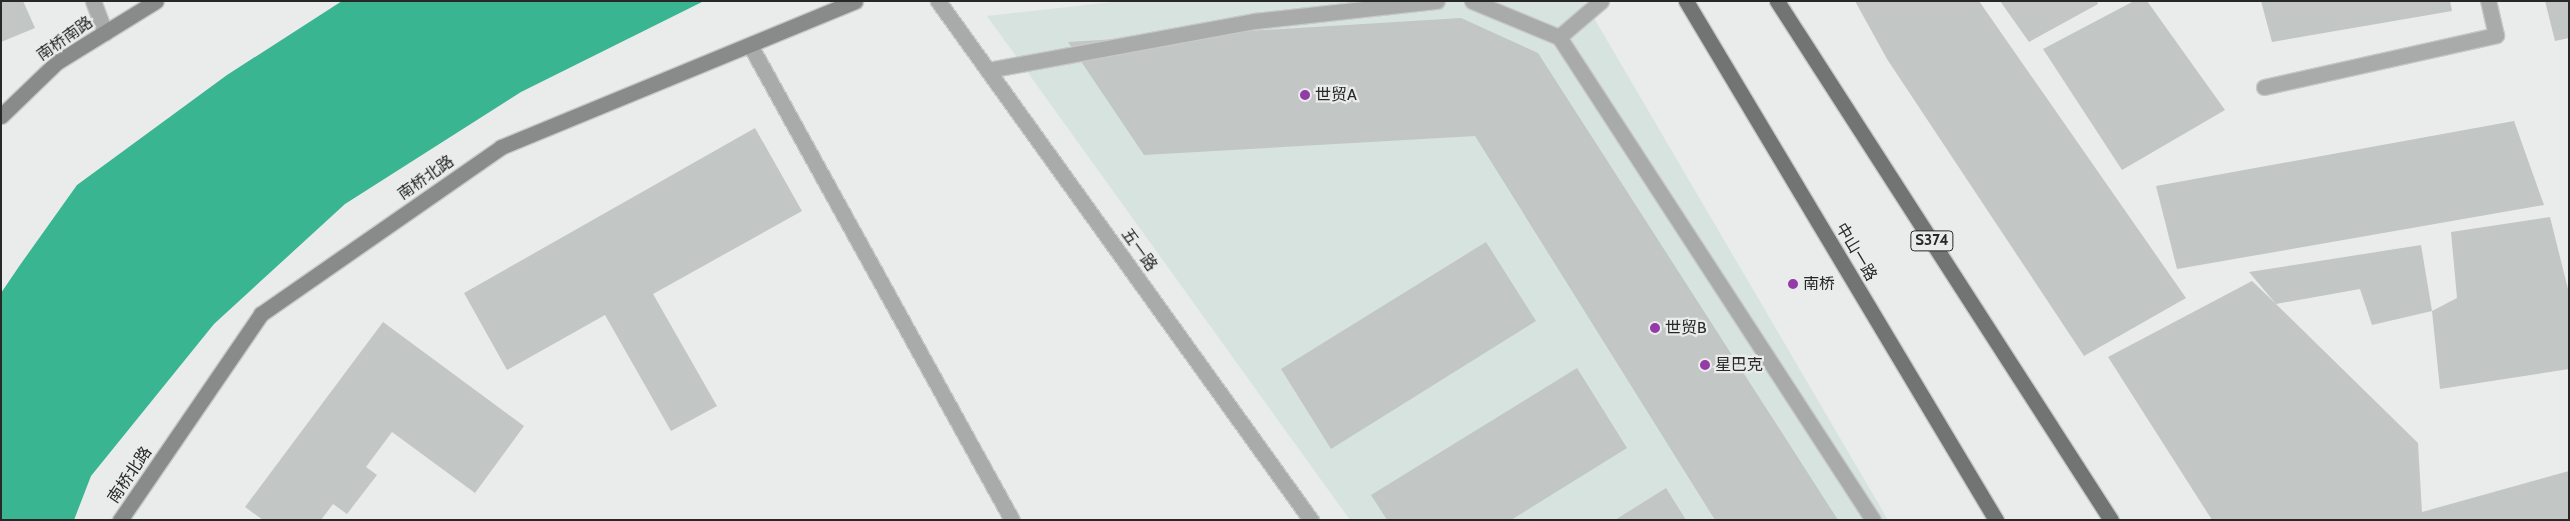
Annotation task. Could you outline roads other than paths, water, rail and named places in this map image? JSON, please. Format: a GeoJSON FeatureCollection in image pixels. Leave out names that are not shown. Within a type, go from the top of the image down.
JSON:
{"type":"FeatureCollection","features":[{"type":"Feature","properties":{"kind":"main road","name":"中山一路"},"geometry":{"type":"LineString","coordinates":[[1686,1],[1996,520]]}},
{"type":"Feature","properties":{"kind":"main road","name":"S374"},"geometry":{"type":"LineString","coordinates":[[1778,1],[2111,520]]}},
{"type":"Feature","properties":{"kind":"street"},"geometry":{"type":"LineString","coordinates":[[93,1],[105,33]]}},
{"type":"Feature","properties":{"kind":"street","name":"南桥南路"},"geometry":{"type":"LineString","coordinates":[[1,116],[57,62],[156,1]]}},
{"type":"Feature","properties":{"kind":"street","name":"南桥北路"},"geometry":{"type":"LineString","coordinates":[[120,520],[261,314],[501,148],[855,1]]}},
{"type":"Feature","properties":{"kind":"street","name":"五一路"},"geometry":{"type":"LineString","coordinates":[[938,1],[1312,520]]}},
{"type":"Feature","properties":{"kind":"street"},"geometry":{"type":"LineString","coordinates":[[988,70],[1255,21],[1437,1]]}},
{"type":"Feature","properties":{"kind":"street"},"geometry":{"type":"LineString","coordinates":[[1472,1],[1559,37],[1873,520]]}},
{"type":"Feature","properties":{"kind":"street"},"geometry":{"type":"LineString","coordinates":[[1559,37],[1600,1]]}},
{"type":"Feature","properties":{"kind":"street"},"geometry":{"type":"LineString","coordinates":[[2264,87],[2496,35],[2488,1]]}},
{"type":"Feature","properties":{"kind":"street"},"geometry":{"type":"LineString","coordinates":[[750,45],[1012,520]]}},
{"type":"Feature","properties":{"kind":"place","name":"世贸A"},"geometry":{"type":"Point","coordinates":[1305,95]}},
{"type":"Feature","properties":{"kind":"place","name":"南桥"},"geometry":{"type":"Point","coordinates":[1793,284]}},
{"type":"Feature","properties":{"kind":"place","name":"世贸B"},"geometry":{"type":"Point","coordinates":[1655,328]}},
{"type":"Feature","properties":{"kind":"place","name":"星巴克"},"geometry":{"type":"Point","coordinates":[1705,365]}}]}
